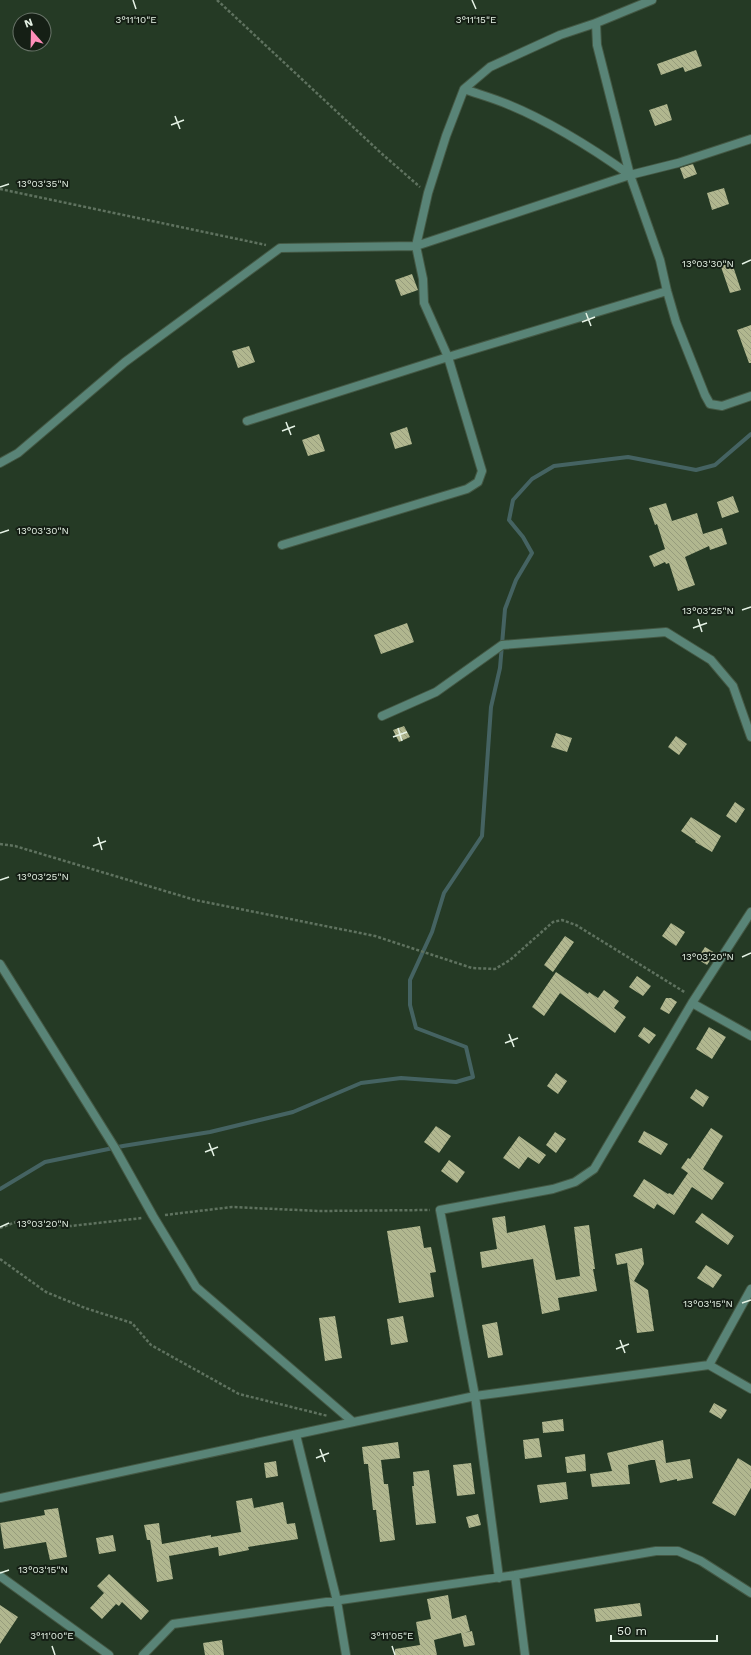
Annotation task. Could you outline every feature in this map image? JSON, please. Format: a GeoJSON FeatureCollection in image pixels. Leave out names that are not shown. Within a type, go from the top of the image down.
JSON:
{"type":"FeatureCollection","features":[{"type":"Feature","properties":{"kind":"street"},"geometry":{"type":"LineString","coordinates":[[282,545],[467,489],[478,482],[482,471],[448,357],[424,303],[423,279],[416,246],[428,193],[446,136],[464,89],[490,67],[560,35],[596,23],[652,0]]}},
{"type":"Feature","properties":{"kind":"street"},"geometry":{"type":"LineString","coordinates":[[596,23],[597,45],[630,175],[660,260],[667,291],[679,329],[710,404],[722,406],[751,396]]}},
{"type":"Feature","properties":{"kind":"street"},"geometry":{"type":"LineString","coordinates":[[464,89],[507,104],[559,129],[630,175]]}},
{"type":"Feature","properties":{"kind":"street"},"geometry":{"type":"LineString","coordinates":[[0,463],[18,453],[125,362],[280,248],[416,246],[630,175],[678,163],[751,139]]}},
{"type":"Feature","properties":{"kind":"street"},"geometry":{"type":"LineString","coordinates":[[247,421],[448,357],[667,291]]}},
{"type":"Feature","properties":{"kind":"street"},"geometry":{"type":"LineString","coordinates":[[382,716],[436,692],[502,645],[666,632],[711,660],[733,686],[751,737]]}},
{"type":"Feature","properties":{"kind":"street"},"geometry":{"type":"LineString","coordinates":[[499,1578],[475,1396],[440,1210],[553,1189],[575,1182],[594,1169],[693,1001],[751,912]]}},
{"type":"Feature","properties":{"kind":"street"},"geometry":{"type":"LineString","coordinates":[[0,964],[115,1148],[153,1216],[196,1287],[353,1422]]}},
{"type":"Feature","properties":{"kind":"street"},"geometry":{"type":"LineString","coordinates":[[693,1001],[751,1036]]}},
{"type":"Feature","properties":{"kind":"street"},"geometry":{"type":"LineString","coordinates":[[709,1365],[751,1289]]}},
{"type":"Feature","properties":{"kind":"street"},"geometry":{"type":"LineString","coordinates":[[0,1498],[475,1396],[709,1365],[751,1389]]}},
{"type":"Feature","properties":{"kind":"street"},"geometry":{"type":"LineString","coordinates":[[296,1435],[337,1601],[346,1655]]}},
{"type":"Feature","properties":{"kind":"street"},"geometry":{"type":"LineString","coordinates":[[143,1655],[174,1624],[499,1578],[656,1551],[678,1551],[701,1561],[751,1593]]}},
{"type":"Feature","properties":{"kind":"street"},"geometry":{"type":"LineString","coordinates":[[515,1575],[525,1655]]}},
{"type":"Feature","properties":{"kind":"street"},"geometry":{"type":"LineString","coordinates":[[0,1576],[109,1655]]}},
{"type":"Feature","properties":{"kind":"path"},"geometry":{"type":"LineString","coordinates":[[217,0],[381,153],[428,193]]}},
{"type":"Feature","properties":{"kind":"path"},"geometry":{"type":"LineString","coordinates":[[0,189],[280,248]]}},
{"type":"Feature","properties":{"kind":"path"},"geometry":{"type":"LineString","coordinates":[[0,844],[15,846],[195,900],[375,936],[472,968],[495,969],[510,960],[553,922],[562,920],[576,925],[693,1001]]}},
{"type":"Feature","properties":{"kind":"path"},"geometry":{"type":"LineString","coordinates":[[0,1228],[16,1222],[70,1226],[232,1207],[319,1211],[440,1210]]}},
{"type":"Feature","properties":{"kind":"path"},"geometry":{"type":"LineString","coordinates":[[0,1259],[46,1292],[85,1308],[132,1323],[151,1345],[239,1394],[330,1416]]}},
{"type":"Feature","properties":{"kind":"building"},"geometry":{"type":"Polygon","coordinates":[[[696,50],[702,66],[685,72],[683,67],[661,75],[657,64],[696,50]]]}},
{"type":"Feature","properties":{"kind":"building"},"geometry":{"type":"Polygon","coordinates":[[[667,104],[672,120],[655,126],[649,110],[667,104]]]}},
{"type":"Feature","properties":{"kind":"building"},"geometry":{"type":"Polygon","coordinates":[[[693,164],[697,174],[684,179],[680,168],[693,164]]]}},
{"type":"Feature","properties":{"kind":"building"},"geometry":{"type":"Polygon","coordinates":[[[724,188],[729,204],[712,210],[707,193],[724,188]]]}},
{"type":"Feature","properties":{"kind":"building"},"geometry":{"type":"Polygon","coordinates":[[[731,260],[741,290],[730,293],[720,264],[731,260]]]}},
{"type":"Feature","properties":{"kind":"building"},"geometry":{"type":"Polygon","coordinates":[[[412,274],[418,290],[401,296],[395,280],[412,274]]]}},
{"type":"Feature","properties":{"kind":"building"},"geometry":{"type":"Polygon","coordinates":[[[751,325],[751,363],[749,363],[737,330],[751,325]]]}},
{"type":"Feature","properties":{"kind":"building"},"geometry":{"type":"Polygon","coordinates":[[[249,346],[255,362],[238,368],[232,351],[249,346]]]}},
{"type":"Feature","properties":{"kind":"building"},"geometry":{"type":"Polygon","coordinates":[[[407,427],[412,444],[395,449],[390,433],[407,427]]]}},
{"type":"Feature","properties":{"kind":"building"},"geometry":{"type":"Polygon","coordinates":[[[319,434],[325,451],[308,456],[302,440],[319,434]]]}},
{"type":"Feature","properties":{"kind":"building"},"geometry":{"type":"Polygon","coordinates":[[[733,496],[739,512],[722,518],[717,502],[733,496]]]}},
{"type":"Feature","properties":{"kind":"building"},"geometry":{"type":"Polygon","coordinates":[[[666,503],[672,521],[697,513],[703,534],[722,528],[727,544],[710,550],[709,546],[685,557],[695,585],[678,591],[669,563],[666,564],[665,562],[654,567],[649,556],[665,549],[657,524],[655,525],[649,508],[666,503]]]}},
{"type":"Feature","properties":{"kind":"building"},"geometry":{"type":"Polygon","coordinates":[[[407,623],[414,642],[381,654],[374,635],[407,623]]]}},
{"type":"Feature","properties":{"kind":"building"},"geometry":{"type":"Polygon","coordinates":[[[404,726],[410,737],[399,742],[393,730],[404,726]]]}},
{"type":"Feature","properties":{"kind":"building"},"geometry":{"type":"Polygon","coordinates":[[[556,733],[572,738],[567,752],[551,747],[556,733]]]}},
{"type":"Feature","properties":{"kind":"building"},"geometry":{"type":"Polygon","coordinates":[[[676,736],[687,744],[679,755],[668,747],[676,736]]]}},
{"type":"Feature","properties":{"kind":"building"},"geometry":{"type":"Polygon","coordinates":[[[735,802],[745,809],[736,823],[726,816],[735,802]]]}},
{"type":"Feature","properties":{"kind":"building"},"geometry":{"type":"Polygon","coordinates":[[[691,817],[721,836],[712,852],[695,842],[696,841],[681,831],[691,817]]]}},
{"type":"Feature","properties":{"kind":"building"},"geometry":{"type":"Polygon","coordinates":[[[671,923],[685,932],[676,946],[662,936],[671,923]]]}},
{"type":"Feature","properties":{"kind":"building"},"geometry":{"type":"Polygon","coordinates":[[[565,936],[574,942],[553,972],[544,965],[565,936]]]}},
{"type":"Feature","properties":{"kind":"building"},"geometry":{"type":"Polygon","coordinates":[[[705,947],[715,953],[707,965],[697,959],[705,947]]]}},
{"type":"Feature","properties":{"kind":"building"},"geometry":{"type":"Polygon","coordinates":[[[556,972],[588,994],[589,992],[598,998],[604,990],[619,1001],[614,1008],[626,1017],[615,1033],[560,993],[544,1016],[532,1007],[556,972]]]}},
{"type":"Feature","properties":{"kind":"building"},"geometry":{"type":"Polygon","coordinates":[[[637,976],[651,986],[643,996],[629,987],[637,976]]]}},
{"type":"Feature","properties":{"kind":"building"},"geometry":{"type":"Polygon","coordinates":[[[666,998],[671,998],[677,1002],[669,1014],[660,1009],[666,998]]]}},
{"type":"Feature","properties":{"kind":"building"},"geometry":{"type":"Polygon","coordinates":[[[644,1027],[656,1035],[649,1044],[638,1036],[644,1027]]]}},
{"type":"Feature","properties":{"kind":"building"},"geometry":{"type":"Polygon","coordinates":[[[709,1027],[726,1037],[712,1059],[696,1049],[709,1027]]]}},
{"type":"Feature","properties":{"kind":"building"},"geometry":{"type":"Polygon","coordinates":[[[556,1073],[567,1081],[558,1094],[547,1086],[556,1073]]]}},
{"type":"Feature","properties":{"kind":"building"},"geometry":{"type":"Polygon","coordinates":[[[696,1089],[709,1097],[703,1107],[690,1098],[696,1089]]]}},
{"type":"Feature","properties":{"kind":"building"},"geometry":{"type":"Polygon","coordinates":[[[436,1126],[451,1136],[439,1153],[424,1142],[436,1126]]]}},
{"type":"Feature","properties":{"kind":"building"},"geometry":{"type":"Polygon","coordinates":[[[711,1128],[723,1136],[703,1169],[724,1183],[712,1200],[692,1187],[674,1215],[657,1204],[654,1209],[633,1196],[644,1179],[668,1194],[673,1195],[688,1173],[681,1168],[688,1158],[690,1159],[711,1128]]]}},
{"type":"Feature","properties":{"kind":"building"},"geometry":{"type":"Polygon","coordinates":[[[644,1131],[668,1144],[661,1155],[638,1142],[644,1131]]]}},
{"type":"Feature","properties":{"kind":"building"},"geometry":{"type":"Polygon","coordinates":[[[555,1132],[566,1139],[556,1153],[546,1145],[555,1132]]]}},
{"type":"Feature","properties":{"kind":"building"},"geometry":{"type":"Polygon","coordinates":[[[519,1136],[546,1155],[539,1164],[528,1157],[519,1169],[503,1158],[519,1136]]]}},
{"type":"Feature","properties":{"kind":"building"},"geometry":{"type":"Polygon","coordinates":[[[449,1160],[465,1172],[457,1183],[441,1171],[449,1160]]]}},
{"type":"Feature","properties":{"kind":"building"},"geometry":{"type":"Polygon","coordinates":[[[702,1213],[734,1236],[728,1245],[695,1222],[702,1213]]]}},
{"type":"Feature","properties":{"kind":"building"},"geometry":{"type":"Polygon","coordinates":[[[505,1216],[507,1233],[545,1225],[556,1280],[580,1276],[574,1227],[589,1225],[595,1269],[593,1269],[597,1291],[558,1298],[560,1310],[542,1314],[533,1259],[482,1268],[480,1252],[497,1249],[492,1218],[505,1216]]]}},
{"type":"Feature","properties":{"kind":"building"},"geometry":{"type":"Polygon","coordinates":[[[420,1226],[424,1248],[431,1247],[436,1272],[430,1273],[434,1297],[399,1303],[387,1231],[420,1226]]]}},
{"type":"Feature","properties":{"kind":"building"},"geometry":{"type":"Polygon","coordinates":[[[642,1248],[644,1264],[634,1281],[648,1290],[654,1331],[637,1333],[627,1263],[617,1265],[615,1254],[642,1248]]]}},
{"type":"Feature","properties":{"kind":"building"},"geometry":{"type":"Polygon","coordinates":[[[706,1265],[722,1275],[713,1288],[697,1278],[706,1265]]]}},
{"type":"Feature","properties":{"kind":"building"},"geometry":{"type":"Polygon","coordinates":[[[335,1316],[342,1358],[325,1361],[319,1318],[335,1316]]]}},
{"type":"Feature","properties":{"kind":"building"},"geometry":{"type":"Polygon","coordinates":[[[403,1316],[408,1342],[391,1345],[387,1319],[403,1316]]]}},
{"type":"Feature","properties":{"kind":"building"},"geometry":{"type":"Polygon","coordinates":[[[497,1322],[503,1355],[488,1358],[482,1325],[497,1322]]]}},
{"type":"Feature","properties":{"kind":"building"},"geometry":{"type":"Polygon","coordinates":[[[714,1403],[727,1410],[721,1419],[709,1412],[714,1403]]]}},
{"type":"Feature","properties":{"kind":"building"},"geometry":{"type":"Polygon","coordinates":[[[563,1419],[564,1431],[543,1433],[542,1422],[563,1419]]]}},
{"type":"Feature","properties":{"kind":"building"},"geometry":{"type":"Polygon","coordinates":[[[539,1438],[542,1457],[525,1459],[523,1440],[539,1438]]]}},
{"type":"Feature","properties":{"kind":"building"},"geometry":{"type":"Polygon","coordinates":[[[663,1440],[666,1463],[690,1459],[693,1478],[677,1481],[677,1479],[660,1483],[655,1460],[651,1460],[628,1465],[630,1484],[592,1487],[590,1474],[612,1471],[607,1453],[663,1440]]]}},
{"type":"Feature","properties":{"kind":"building"},"geometry":{"type":"Polygon","coordinates":[[[398,1442],[400,1458],[381,1460],[384,1484],[388,1484],[395,1540],[380,1542],[376,1510],[373,1510],[368,1464],[364,1464],[362,1447],[398,1442]]]}},
{"type":"Feature","properties":{"kind":"building"},"geometry":{"type":"Polygon","coordinates":[[[585,1454],[586,1471],[567,1473],[565,1457],[585,1454]]]}},
{"type":"Feature","properties":{"kind":"building"},"geometry":{"type":"Polygon","coordinates":[[[738,1458],[751,1466],[751,1488],[735,1516],[712,1503],[738,1458]]]}},
{"type":"Feature","properties":{"kind":"building"},"geometry":{"type":"Polygon","coordinates":[[[276,1461],[278,1476],[266,1478],[264,1463],[276,1461]]]}},
{"type":"Feature","properties":{"kind":"building"},"geometry":{"type":"Polygon","coordinates":[[[471,1463],[475,1494],[457,1496],[453,1465],[471,1463]]]}},
{"type":"Feature","properties":{"kind":"building"},"geometry":{"type":"Polygon","coordinates":[[[429,1470],[436,1523],[416,1525],[412,1486],[414,1486],[413,1472],[429,1470]]]}},
{"type":"Feature","properties":{"kind":"building"},"geometry":{"type":"Polygon","coordinates":[[[566,1482],[568,1499],[540,1503],[537,1485],[566,1482]]]}},
{"type":"Feature","properties":{"kind":"building"},"geometry":{"type":"Polygon","coordinates":[[[252,1498],[254,1508],[283,1502],[287,1524],[295,1523],[298,1539],[248,1547],[249,1550],[219,1556],[218,1547],[169,1556],[173,1579],[157,1582],[150,1540],[147,1540],[144,1525],[159,1523],[162,1544],[211,1535],[211,1537],[241,1532],[236,1501],[252,1498]]]}},
{"type":"Feature","properties":{"kind":"building"},"geometry":{"type":"Polygon","coordinates":[[[58,1508],[67,1557],[50,1560],[46,1542],[4,1549],[0,1523],[45,1515],[44,1510],[58,1508]]]}},
{"type":"Feature","properties":{"kind":"building"},"geometry":{"type":"Polygon","coordinates":[[[478,1514],[481,1525],[469,1528],[466,1517],[478,1514]]]}},
{"type":"Feature","properties":{"kind":"building"},"geometry":{"type":"Polygon","coordinates":[[[113,1535],[116,1551],[99,1554],[96,1538],[113,1535]]]}},
{"type":"Feature","properties":{"kind":"building"},"geometry":{"type":"Polygon","coordinates":[[[109,1574],[149,1611],[141,1620],[122,1602],[119,1606],[116,1604],[102,1619],[90,1608],[104,1593],[97,1586],[109,1574]]]}},
{"type":"Feature","properties":{"kind":"building"},"geometry":{"type":"Polygon","coordinates":[[[448,1595],[452,1619],[466,1615],[470,1631],[464,1633],[472,1631],[475,1645],[464,1647],[461,1633],[434,1640],[437,1655],[395,1655],[395,1649],[420,1645],[416,1622],[431,1619],[427,1599],[448,1595]]]}},
{"type":"Feature","properties":{"kind":"building"},"geometry":{"type":"Polygon","coordinates":[[[640,1603],[642,1616],[596,1622],[594,1609],[640,1603]]]}},
{"type":"Feature","properties":{"kind":"building"},"geometry":{"type":"Polygon","coordinates":[[[0,1605],[18,1617],[0,1644],[0,1605]]]}},
{"type":"Feature","properties":{"kind":"building"},"geometry":{"type":"Polygon","coordinates":[[[222,1640],[224,1655],[205,1655],[203,1643],[222,1640]]]}},
{"type":"Feature","properties":{"kind":"waterway"},"geometry":{"type":"LineString","coordinates":[[0,1189],[45,1162],[123,1146],[210,1132],[293,1112],[361,1083],[401,1078],[456,1082],[473,1077],[466,1047],[416,1028],[410,1005],[410,980],[432,932],[444,893],[482,836],[491,707],[500,668],[505,609],[516,580],[532,553],[523,537],[509,520],[513,500],[532,479],[554,466],[628,457],[696,470],[715,465],[751,434]]}}]}
